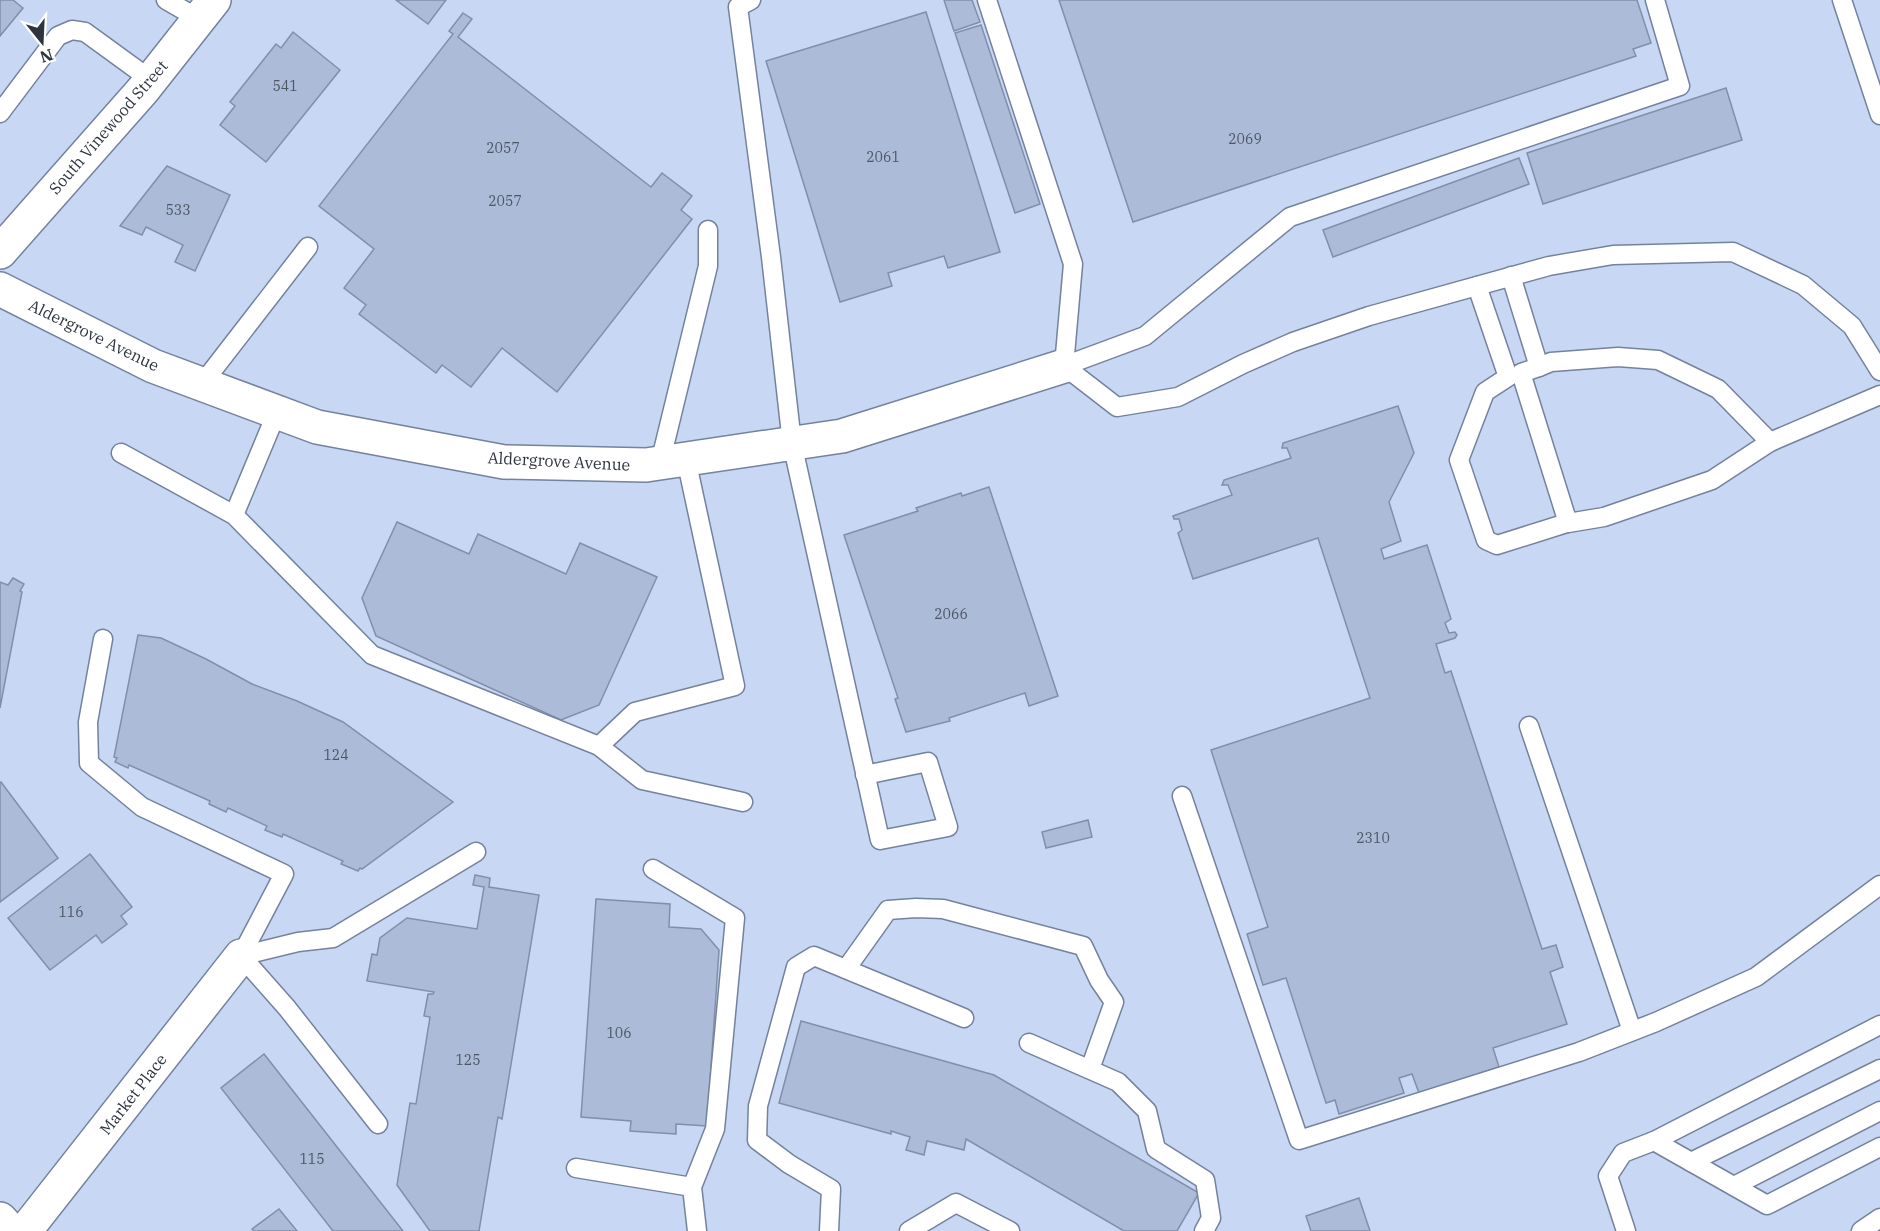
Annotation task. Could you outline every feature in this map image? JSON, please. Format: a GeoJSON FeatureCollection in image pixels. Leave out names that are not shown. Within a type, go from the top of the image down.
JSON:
{"type":"FeatureCollection","features":[{"type":"Feature","properties":{"kind":"street","name":"South Vinewood Street"},"geometry":{"type":"LineString","coordinates":[[0,252],[151,80],[207,10]]}},
{"type":"Feature","properties":{"kind":"street","name":"Aldergrove Avenue"},"geometry":{"type":"LineString","coordinates":[[0,290],[153,366],[317,427],[504,462],[646,465],[842,436],[1064,366]]}},
{"type":"Feature","properties":{"kind":"street","name":"Market Place"},"geometry":{"type":"LineString","coordinates":[[25,1231],[241,956]]}},
{"type":"Feature","properties":{"kind":"street"},"geometry":{"type":"LineString","coordinates":[[0,1218],[10,1231]]}},
{"type":"Feature","properties":{"kind":"lane"},"geometry":{"type":"LineString","coordinates":[[166,0],[207,10]]}},
{"type":"Feature","properties":{"kind":"lane"},"geometry":{"type":"LineString","coordinates":[[751,0],[738,7],[771,257],[792,443],[865,775],[880,840],[948,827],[928,762],[865,775]]}},
{"type":"Feature","properties":{"kind":"lane"},"geometry":{"type":"LineString","coordinates":[[987,0],[1073,264],[1064,366]]}},
{"type":"Feature","properties":{"kind":"lane"},"geometry":{"type":"LineString","coordinates":[[1064,366],[1144,336],[1290,217],[1680,86],[1655,0]]}},
{"type":"Feature","properties":{"kind":"lane"},"geometry":{"type":"LineString","coordinates":[[1842,0],[1880,116]]}},
{"type":"Feature","properties":{"kind":"lane"},"geometry":{"type":"LineString","coordinates":[[0,113],[58,36],[72,30],[85,32],[151,80]]}},
{"type":"Feature","properties":{"kind":"lane"},"geometry":{"type":"LineString","coordinates":[[599,746],[635,712],[735,686],[673,461],[708,266],[708,230]]}},
{"type":"Feature","properties":{"kind":"lane"},"geometry":{"type":"LineString","coordinates":[[202,384],[308,247]]}},
{"type":"Feature","properties":{"kind":"lane"},"geometry":{"type":"LineString","coordinates":[[1064,366],[1117,407],[1162,400],[1178,397],[1293,342],[1369,316],[1548,266],[1613,255],[1733,252],[1803,285],[1852,326],[1880,370]]}},
{"type":"Feature","properties":{"kind":"lane"},"geometry":{"type":"LineString","coordinates":[[1511,276],[1523,372],[1568,523],[1570,522]]}},
{"type":"Feature","properties":{"kind":"lane"},"geometry":{"type":"LineString","coordinates":[[1477,286],[1523,372]]}},
{"type":"Feature","properties":{"kind":"lane"},"geometry":{"type":"LineString","coordinates":[[1770,442],[1718,389],[1658,360],[1618,357],[1551,362],[1523,372],[1485,392],[1459,460],[1486,540],[1497,545],[1570,522],[1604,517],[1712,480],[1770,442],[1880,395]]}},
{"type":"Feature","properties":{"kind":"lane"},"geometry":{"type":"LineString","coordinates":[[234,515],[277,412]]}},
{"type":"Feature","properties":{"kind":"lane"},"geometry":{"type":"LineString","coordinates":[[121,453],[234,515],[372,655],[599,746],[642,780],[743,802]]}},
{"type":"Feature","properties":{"kind":"lane"},"geometry":{"type":"LineString","coordinates":[[103,639],[88,722],[89,763],[142,807],[284,874],[241,956]]}},
{"type":"Feature","properties":{"kind":"lane"},"geometry":{"type":"LineString","coordinates":[[1529,726],[1632,1031]]}},
{"type":"Feature","properties":{"kind":"lane"},"geometry":{"type":"LineString","coordinates":[[1182,796],[1299,1140],[1579,1052],[1756,977],[1880,885]]}},
{"type":"Feature","properties":{"kind":"lane"},"geometry":{"type":"LineString","coordinates":[[241,956],[298,942],[333,938],[476,852]]}},
{"type":"Feature","properties":{"kind":"lane"},"geometry":{"type":"LineString","coordinates":[[653,868],[735,918],[715,1129],[692,1187],[698,1231]]}},
{"type":"Feature","properties":{"kind":"lane"},"geometry":{"type":"LineString","coordinates":[[846,969],[888,910],[898,909],[943,909],[1083,946],[1099,980],[1114,1002],[1090,1070]]}},
{"type":"Feature","properties":{"kind":"lane"},"geometry":{"type":"LineString","coordinates":[[241,956],[287,1008],[378,1124]]}},
{"type":"Feature","properties":{"kind":"lane"},"geometry":{"type":"LineString","coordinates":[[829,1231],[831,1189],[789,1164],[757,1140],[758,1106],[796,967],[814,956],[964,1018]]}},
{"type":"Feature","properties":{"kind":"lane"},"geometry":{"type":"LineString","coordinates":[[1626,1231],[1608,1176],[1623,1153],[1654,1141],[1880,1025]]}},
{"type":"Feature","properties":{"kind":"lane"},"geometry":{"type":"LineString","coordinates":[[1029,1043],[1118,1082],[1147,1111],[1156,1149],[1205,1180],[1211,1218],[1204,1231]]}},
{"type":"Feature","properties":{"kind":"lane"},"geometry":{"type":"LineString","coordinates":[[1691,1162],[1880,1069]]}},
{"type":"Feature","properties":{"kind":"lane"},"geometry":{"type":"LineString","coordinates":[[1734,1186],[1880,1111]]}},
{"type":"Feature","properties":{"kind":"lane"},"geometry":{"type":"LineString","coordinates":[[1654,1141],[1767,1204],[1880,1147]]}},
{"type":"Feature","properties":{"kind":"lane"},"geometry":{"type":"LineString","coordinates":[[576,1167],[692,1187]]}},
{"type":"Feature","properties":{"kind":"lane"},"geometry":{"type":"LineString","coordinates":[[909,1231],[956,1203],[1010,1231]]}},
{"type":"Feature","properties":{"kind":"lane"},"geometry":{"type":"LineString","coordinates":[[1861,1231],[1880,1218]]}},
{"type":"Feature","properties":{"kind":"shaded area"},"geometry":{"type":"Polygon","coordinates":[[[0,0],[1880,0],[1880,1231],[0,1231],[0,0]]]}},
{"type":"Feature","properties":{"kind":"building"},"geometry":{"type":"Polygon","coordinates":[[[0,0],[13,0],[23,8],[0,36],[0,0]]]}},
{"type":"Feature","properties":{"kind":"building"},"geometry":{"type":"Polygon","coordinates":[[[396,0],[446,0],[428,24],[396,0]]]}},
{"type":"Feature","properties":{"kind":"building"},"geometry":{"type":"Polygon","coordinates":[[[944,0],[972,0],[980,22],[954,31],[944,0]]]}},
{"type":"Feature","properties":{"kind":"building"},"geometry":{"type":"Polygon","coordinates":[[[1059,0],[1637,0],[1651,43],[1633,49],[1636,56],[1133,222],[1059,0]]]}},
{"type":"Feature","properties":{"kind":"building"},"geometry":{"type":"Polygon","coordinates":[[[926,12],[1000,252],[948,268],[944,256],[888,273],[892,286],[840,302],[766,61],[926,12]]]}},
{"type":"Feature","properties":{"kind":"building"},"geometry":{"type":"Polygon","coordinates":[[[463,13],[472,19],[458,37],[651,187],[662,173],[692,196],[681,210],[692,219],[557,392],[502,348],[471,387],[442,365],[436,373],[359,314],[366,305],[344,288],[374,249],[319,206],[453,34],[449,31],[463,13]]]}},
{"type":"Feature","properties":{"kind":"building"},"geometry":{"type":"Polygon","coordinates":[[[981,25],[1040,204],[1015,213],[955,33],[981,25]]]}},
{"type":"Feature","properties":{"kind":"building"},"geometry":{"type":"Polygon","coordinates":[[[293,32],[340,70],[266,162],[220,125],[235,106],[230,102],[276,44],[281,48],[293,32]]]}},
{"type":"Feature","properties":{"kind":"building"},"geometry":{"type":"Polygon","coordinates":[[[1726,88],[1742,140],[1543,204],[1527,153],[1726,88]]]}},
{"type":"Feature","properties":{"kind":"building"},"geometry":{"type":"Polygon","coordinates":[[[1519,158],[1529,184],[1333,257],[1323,230],[1519,158]]]}},
{"type":"Feature","properties":{"kind":"building"},"geometry":{"type":"Polygon","coordinates":[[[167,166],[230,195],[195,271],[175,262],[183,245],[146,227],[142,235],[120,226],[167,166]]]}},
{"type":"Feature","properties":{"kind":"building"},"geometry":{"type":"Polygon","coordinates":[[[1398,406],[1414,453],[1389,502],[1401,541],[1381,549],[1384,559],[1427,545],[1451,619],[1445,623],[1449,633],[1455,632],[1457,635],[1455,638],[1436,644],[1445,673],[1451,671],[1542,949],[1556,945],[1563,967],[1550,972],[1567,1024],[1493,1048],[1499,1067],[1419,1093],[1412,1074],[1399,1078],[1404,1093],[1339,1114],[1335,1100],[1326,1103],[1286,978],[1263,985],[1247,934],[1268,927],[1211,750],[1370,698],[1318,538],[1193,579],[1178,533],[1182,530],[1179,519],[1174,519],[1173,516],[1232,495],[1228,485],[1222,485],[1224,480],[1291,458],[1287,448],[1282,448],[1283,443],[1398,406]]]}},
{"type":"Feature","properties":{"kind":"building"},"geometry":{"type":"Polygon","coordinates":[[[989,487],[1058,696],[1029,706],[1025,693],[949,718],[950,721],[906,732],[895,699],[898,698],[844,535],[918,511],[916,508],[961,493],[962,496],[989,487]]]}},
{"type":"Feature","properties":{"kind":"building"},"geometry":{"type":"Polygon","coordinates":[[[397,522],[469,554],[478,534],[566,574],[580,543],[657,577],[599,705],[561,720],[376,636],[362,598],[397,522]]]}},
{"type":"Feature","properties":{"kind":"building"},"geometry":{"type":"Polygon","coordinates":[[[13,578],[24,584],[20,591],[22,592],[0,708],[0,582],[8,585],[13,578]]]}},
{"type":"Feature","properties":{"kind":"building"},"geometry":{"type":"Polygon","coordinates":[[[138,635],[161,638],[252,684],[343,722],[453,802],[358,871],[341,864],[343,861],[283,834],[282,837],[265,830],[267,826],[228,808],[226,812],[209,804],[210,801],[129,765],[128,768],[115,762],[117,758],[114,757],[138,635]]]}},
{"type":"Feature","properties":{"kind":"building"},"geometry":{"type":"Polygon","coordinates":[[[0,783],[58,858],[0,902],[0,783]]]}},
{"type":"Feature","properties":{"kind":"building"},"geometry":{"type":"Polygon","coordinates":[[[1088,820],[1092,837],[1046,848],[1042,832],[1088,820]]]}},
{"type":"Feature","properties":{"kind":"building"},"geometry":{"type":"Polygon","coordinates":[[[90,854],[132,907],[121,916],[127,924],[102,943],[96,935],[50,970],[8,918],[90,854]]]}},
{"type":"Feature","properties":{"kind":"building"},"geometry":{"type":"Polygon","coordinates":[[[475,875],[490,878],[489,887],[539,895],[502,1119],[498,1117],[479,1231],[430,1231],[397,1185],[410,1103],[416,1104],[430,1017],[424,1016],[428,994],[434,992],[367,981],[372,954],[377,955],[380,938],[407,918],[477,929],[484,887],[473,885],[475,875]]]}},
{"type":"Feature","properties":{"kind":"building"},"geometry":{"type":"Polygon","coordinates":[[[596,899],[670,904],[669,927],[701,929],[719,950],[707,1126],[676,1124],[676,1134],[630,1131],[631,1121],[581,1117],[596,899]]]}},
{"type":"Feature","properties":{"kind":"building"},"geometry":{"type":"Polygon","coordinates":[[[801,1021],[994,1075],[1199,1193],[1177,1231],[1124,1231],[966,1139],[964,1150],[927,1141],[924,1155],[906,1150],[910,1137],[891,1131],[891,1134],[779,1103],[801,1021]]]}},
{"type":"Feature","properties":{"kind":"building"},"geometry":{"type":"Polygon","coordinates":[[[264,1054],[403,1231],[333,1231],[221,1088],[264,1054]]]}},
{"type":"Feature","properties":{"kind":"building"},"geometry":{"type":"Polygon","coordinates":[[[1359,1198],[1370,1231],[1311,1231],[1306,1216],[1359,1198]]]}},
{"type":"Feature","properties":{"kind":"building"},"geometry":{"type":"Polygon","coordinates":[[[279,1209],[297,1231],[254,1231],[252,1229],[279,1209]]]}}]}
